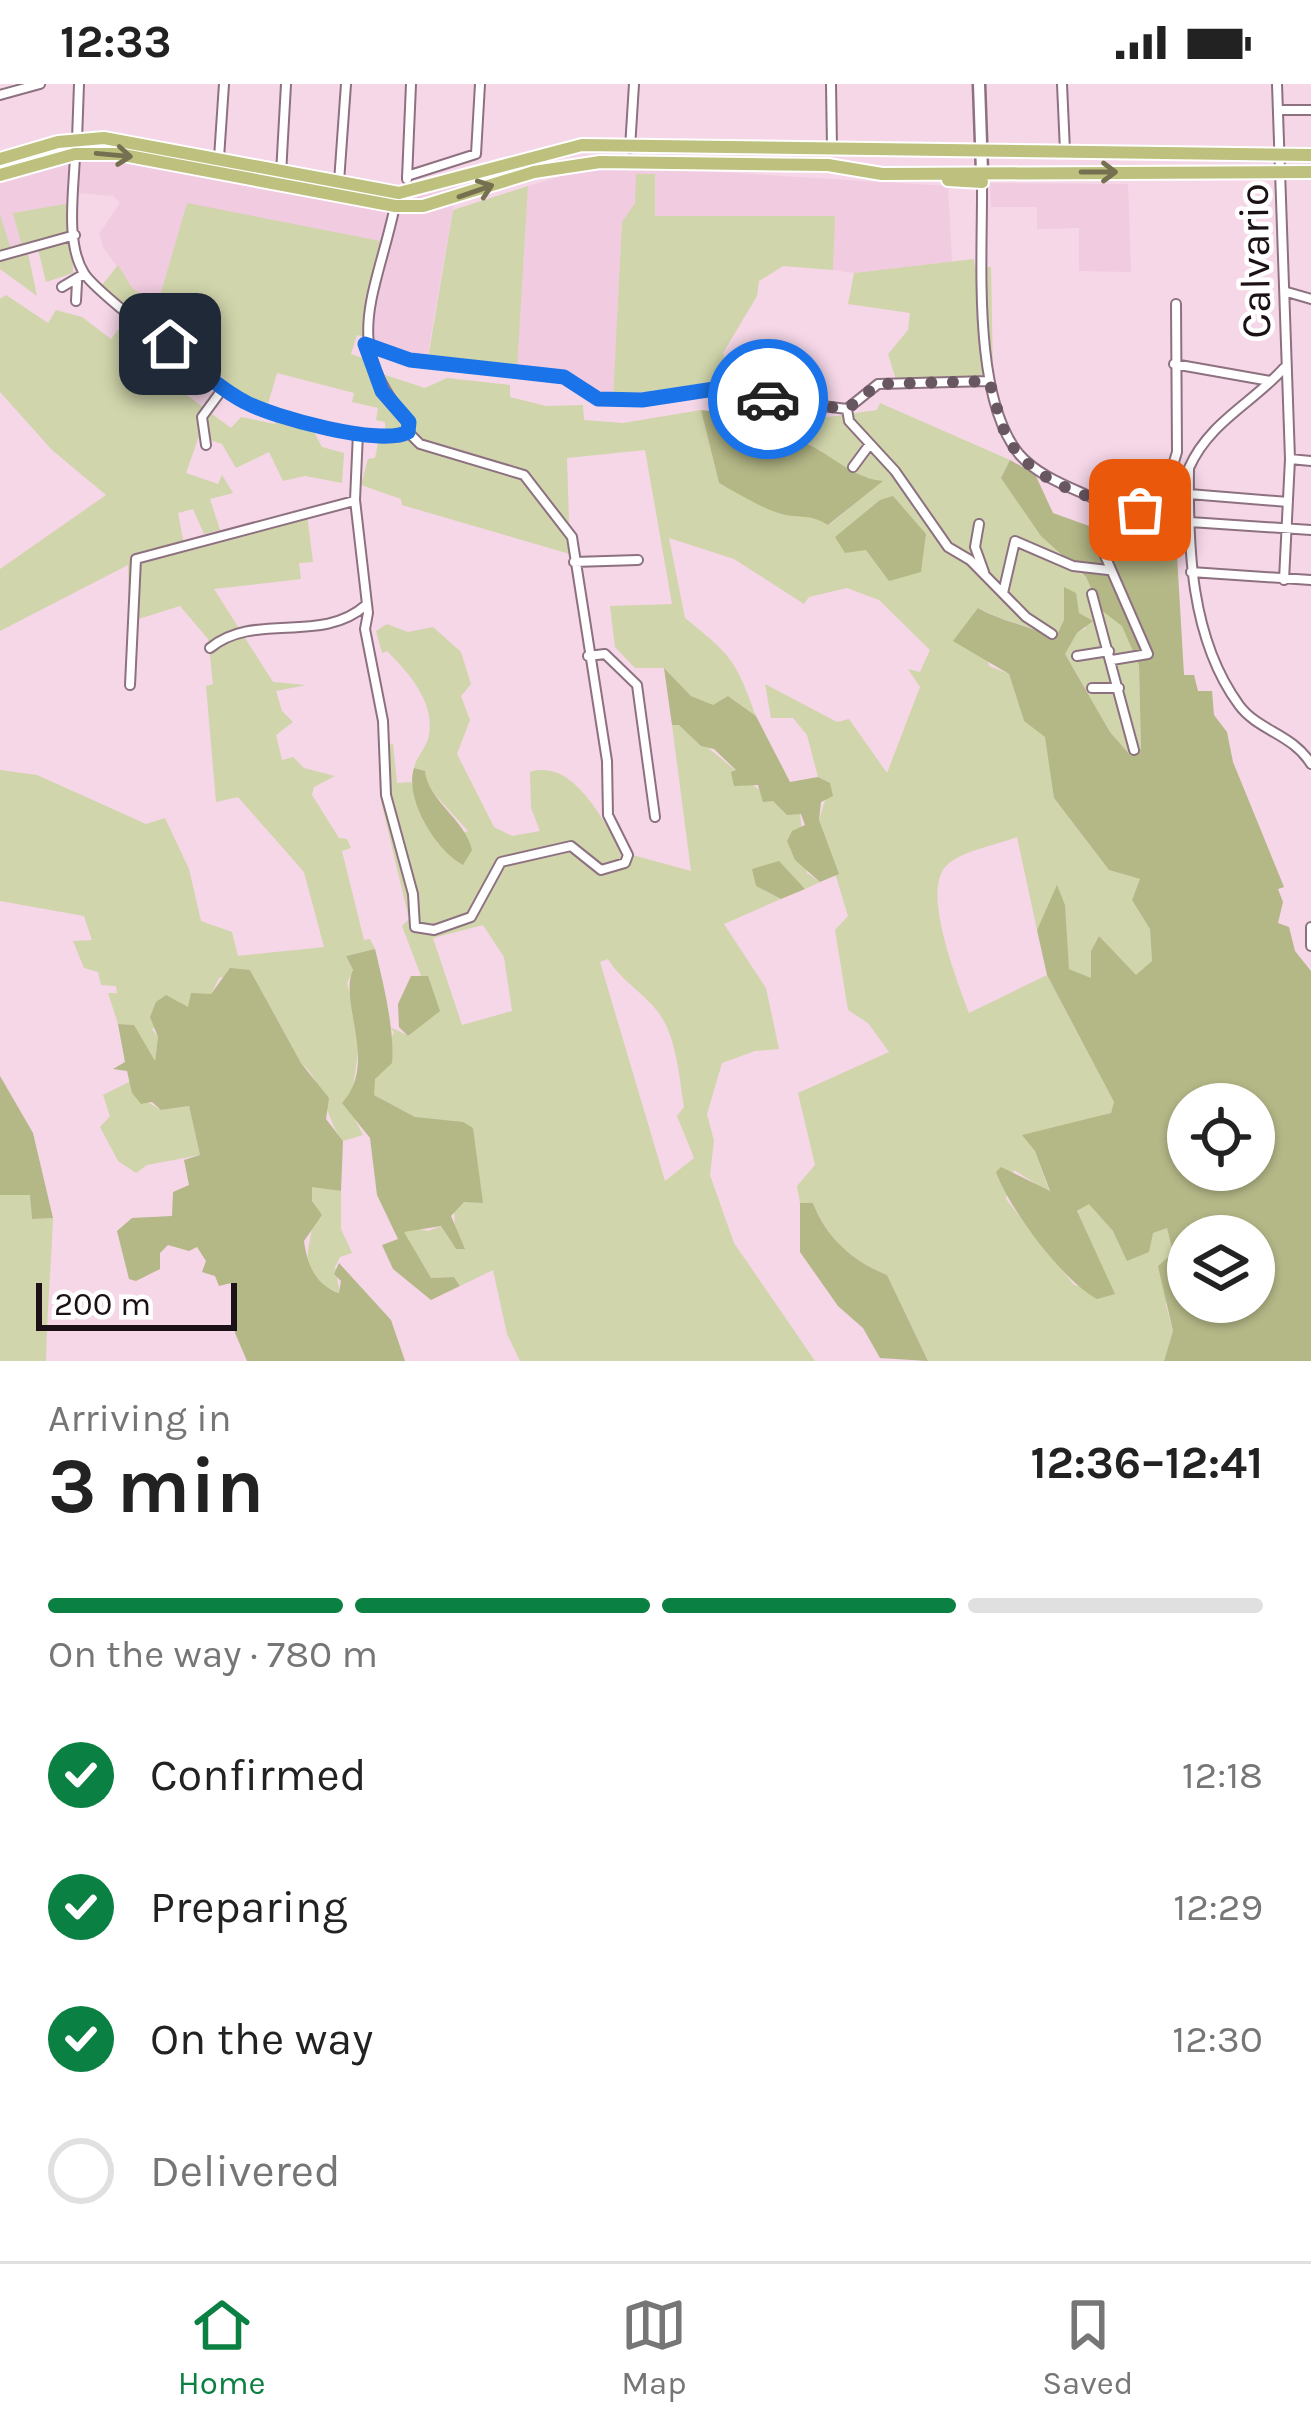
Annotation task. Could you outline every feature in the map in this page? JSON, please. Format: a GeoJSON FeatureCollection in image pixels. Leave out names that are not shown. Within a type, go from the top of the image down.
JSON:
{"type":"FeatureCollection","features":[{"type":"Feature","properties":{"kind":"main road"},"geometry":{"type":"LineString","coordinates":[[0,159],[124,140],[408,192],[557,148],[1311,151]]}},
{"type":"Feature","properties":{"kind":"main road"},"geometry":{"type":"LineString","coordinates":[[0,175],[76,147],[278,188],[423,206],[534,172],[600,162],[828,165],[882,174],[982,177],[1311,172]]}},
{"type":"Feature","properties":{"kind":"street"},"geometry":{"type":"LineString","coordinates":[[0,95],[40,84]]}},
{"type":"Feature","properties":{"kind":"street"},"geometry":{"type":"LineString","coordinates":[[76,302],[81,278],[75,235],[79,84]]}},
{"type":"Feature","properties":{"kind":"street"},"geometry":{"type":"LineString","coordinates":[[219,160],[224,84]]}},
{"type":"Feature","properties":{"kind":"street"},"geometry":{"type":"LineString","coordinates":[[278,188],[286,84]]}},
{"type":"Feature","properties":{"kind":"street"},"geometry":{"type":"LineString","coordinates":[[339,182],[346,84]]}},
{"type":"Feature","properties":{"kind":"street"},"geometry":{"type":"LineString","coordinates":[[408,192],[411,84]]}},
{"type":"Feature","properties":{"kind":"street"},"geometry":{"type":"LineString","coordinates":[[407,176],[476,154],[480,84]]}},
{"type":"Feature","properties":{"kind":"street"},"geometry":{"type":"LineString","coordinates":[[630,148],[634,84]]}},
{"type":"Feature","properties":{"kind":"street"},"geometry":{"type":"LineString","coordinates":[[831,84],[832,152]]}},
{"type":"Feature","properties":{"kind":"street"},"geometry":{"type":"LineString","coordinates":[[979,84],[989,381],[1007,436],[1022,458],[1102,502],[1140,510],[1162,501],[1177,452],[1176,304]]}},
{"type":"Feature","properties":{"kind":"street"},"geometry":{"type":"LineString","coordinates":[[1062,84],[1065,151]]}},
{"type":"Feature","properties":{"kind":"street","name":"Calvario"},"geometry":{"type":"LineString","coordinates":[[1277,84],[1290,459],[1284,580]]}},
{"type":"Feature","properties":{"kind":"street"},"geometry":{"type":"LineString","coordinates":[[1280,110],[1311,110]]}},
{"type":"Feature","properties":{"kind":"street"},"geometry":{"type":"LineString","coordinates":[[395,206],[365,344],[373,372],[409,422],[408,432]]}},
{"type":"Feature","properties":{"kind":"street"},"geometry":{"type":"LineString","coordinates":[[0,256],[75,235]]}},
{"type":"Feature","properties":{"kind":"street"},"geometry":{"type":"LineString","coordinates":[[62,287],[81,278]]}},
{"type":"Feature","properties":{"kind":"street"},"geometry":{"type":"LineString","coordinates":[[81,278],[224,387],[264,409],[391,439],[408,432]]}},
{"type":"Feature","properties":{"kind":"street"},"geometry":{"type":"LineString","coordinates":[[1287,292],[1311,299]]}},
{"type":"Feature","properties":{"kind":"street"},"geometry":{"type":"LineString","coordinates":[[365,344],[410,360],[564,377],[598,399],[642,400],[740,386],[765,399],[847,409],[878,384],[989,381]]}},
{"type":"Feature","properties":{"kind":"street"},"geometry":{"type":"LineString","coordinates":[[1174,364],[1272,381]]}},
{"type":"Feature","properties":{"kind":"street"},"geometry":{"type":"LineString","coordinates":[[1286,367],[1247,396],[1195,454],[1189,494],[1192,596],[1240,707],[1291,739],[1311,764]]}},
{"type":"Feature","properties":{"kind":"street"},"geometry":{"type":"LineString","coordinates":[[206,446],[202,417],[224,387]]}},
{"type":"Feature","properties":{"kind":"street"},"geometry":{"type":"LineString","coordinates":[[847,409],[849,421],[937,536],[1052,634]]}},
{"type":"Feature","properties":{"kind":"street"},"geometry":{"type":"LineString","coordinates":[[358,433],[355,500],[367,604],[365,629],[382,722],[386,795],[413,894],[415,928],[425,931],[471,917],[495,868],[511,857],[560,845],[571,846],[601,870],[628,859],[608,815],[608,761],[572,537],[524,475],[420,444],[408,432]]}},
{"type":"Feature","properties":{"kind":"street"},"geometry":{"type":"LineString","coordinates":[[853,467],[870,444]]}},
{"type":"Feature","properties":{"kind":"street"},"geometry":{"type":"LineString","coordinates":[[1177,452],[1195,454]]}},
{"type":"Feature","properties":{"kind":"street"},"geometry":{"type":"LineString","coordinates":[[1290,459],[1311,460]]}},
{"type":"Feature","properties":{"kind":"street"},"geometry":{"type":"LineString","coordinates":[[1189,494],[1288,502]]}},
{"type":"Feature","properties":{"kind":"street"},"geometry":{"type":"LineString","coordinates":[[130,685],[136,559],[355,500]]}},
{"type":"Feature","properties":{"kind":"street"},"geometry":{"type":"LineString","coordinates":[[1077,656],[1148,654],[1108,570],[1096,523],[1102,502]]}},
{"type":"Feature","properties":{"kind":"street"},"geometry":{"type":"LineString","coordinates":[[1190,522],[1311,530]]}},
{"type":"Feature","properties":{"kind":"street"},"geometry":{"type":"LineString","coordinates":[[979,524],[975,547],[984,573]]}},
{"type":"Feature","properties":{"kind":"street"},"geometry":{"type":"LineString","coordinates":[[1002,595],[1015,541],[1073,566],[1108,570]]}},
{"type":"Feature","properties":{"kind":"street"},"geometry":{"type":"LineString","coordinates":[[574,562],[638,560]]}},
{"type":"Feature","properties":{"kind":"street"},"geometry":{"type":"LineString","coordinates":[[1191,572],[1311,580]]}},
{"type":"Feature","properties":{"kind":"street"},"geometry":{"type":"LineString","coordinates":[[1092,594],[1134,750]]}},
{"type":"Feature","properties":{"kind":"street"},"geometry":{"type":"LineString","coordinates":[[211,648],[254,631],[333,625],[367,604]]}},
{"type":"Feature","properties":{"kind":"street"},"geometry":{"type":"LineString","coordinates":[[588,656],[605,654],[637,685],[655,817]]}},
{"type":"Feature","properties":{"kind":"street"},"geometry":{"type":"LineString","coordinates":[[1092,688],[1119,688]]}},
{"type":"Feature","properties":{"kind":"street"},"geometry":{"type":"LineString","coordinates":[[1311,927],[1311,946]]}},
{"type":"Feature","properties":{"kind":"shaded area"},"geometry":{"type":"Polygon","coordinates":[[[106,143],[371,194],[399,197],[457,185],[427,358],[368,338],[390,243],[187,204],[157,307],[132,288],[103,247],[99,234],[120,203],[113,196],[76,193],[71,203],[14,213],[21,244],[9,247],[0,214],[0,165],[74,145],[106,143]]]}},
{"type":"Feature","properties":{"kind":"shaded area"},"geometry":{"type":"Polygon","coordinates":[[[636,167],[948,186],[952,262],[854,273],[833,270],[834,216],[654,216],[635,203],[622,222],[613,397],[599,397],[572,373],[517,371],[528,186],[575,172],[636,167]]]}},
{"type":"Feature","properties":{"kind":"shaded area"},"geometry":{"type":"Polygon","coordinates":[[[990,183],[1128,184],[1131,272],[1079,271],[1079,228],[1037,229],[1037,207],[991,207],[990,183]]]}},
{"type":"Feature","properties":{"kind":"green space"},"geometry":{"type":"Polygon","coordinates":[[[636,174],[655,174],[655,216],[835,216],[833,270],[783,266],[759,281],[757,296],[723,353],[731,379],[613,397],[622,222],[635,203],[636,174]]]}},
{"type":"Feature","properties":{"kind":"green space"},"geometry":{"type":"Polygon","coordinates":[[[528,186],[517,371],[428,358],[453,210],[528,186]]]}},
{"type":"Feature","properties":{"kind":"green space"},"geometry":{"type":"Polygon","coordinates":[[[71,203],[73,273],[46,282],[38,249],[28,253],[37,296],[0,269],[0,214],[10,247],[21,243],[13,213],[71,203]]]}},
{"type":"Feature","properties":{"kind":"green space"},"geometry":{"type":"Polygon","coordinates":[[[187,203],[391,243],[368,338],[357,335],[351,354],[371,361],[376,372],[425,388],[447,378],[510,385],[510,397],[546,406],[583,405],[584,420],[623,423],[701,410],[719,483],[782,514],[809,513],[829,525],[881,482],[844,471],[820,450],[782,438],[808,420],[877,410],[880,403],[1010,460],[1001,478],[1068,565],[1086,577],[1101,610],[1122,625],[1139,664],[1141,750],[1132,757],[1110,732],[1065,654],[1077,633],[1086,628],[1064,588],[1064,620],[1056,639],[978,608],[989,666],[1009,674],[1024,721],[1046,737],[1054,798],[1109,870],[1140,879],[1132,900],[1150,928],[1152,961],[1136,976],[1099,936],[1091,951],[1092,979],[1069,969],[1058,887],[1037,930],[1017,837],[969,852],[946,866],[939,879],[939,916],[969,1013],[1047,975],[1114,1102],[1111,1113],[1081,1122],[1035,1151],[1050,1193],[1014,1170],[1006,1199],[1074,1285],[1114,1293],[1077,1212],[1089,1203],[1113,1231],[1153,1232],[1167,1227],[1167,1323],[1173,1331],[1164,1361],[928,1361],[887,1275],[843,1247],[825,1227],[813,1203],[800,1203],[797,1186],[815,1165],[798,1093],[889,1052],[868,1023],[848,1010],[835,930],[848,916],[819,820],[830,784],[818,777],[807,735],[793,718],[771,718],[765,684],[837,722],[849,719],[887,773],[920,687],[908,669],[920,672],[930,650],[879,600],[847,588],[809,597],[804,604],[734,559],[669,538],[685,618],[730,660],[756,716],[728,696],[713,706],[691,696],[664,668],[635,668],[615,647],[610,606],[672,604],[645,450],[567,458],[570,554],[402,505],[401,499],[361,485],[368,459],[375,458],[378,443],[386,442],[385,422],[376,420],[378,408],[352,402],[354,393],[277,373],[268,404],[248,396],[222,377],[172,320],[145,364],[231,428],[241,417],[310,424],[322,447],[344,453],[342,483],[305,476],[283,481],[269,452],[236,468],[222,444],[199,436],[186,473],[218,484],[222,475],[233,493],[210,499],[220,530],[204,534],[193,509],[178,513],[184,544],[307,514],[313,562],[299,563],[301,579],[214,589],[273,682],[306,685],[276,691],[282,711],[293,722],[276,735],[282,760],[293,757],[304,768],[335,776],[314,787],[312,795],[339,838],[347,839],[351,848],[342,851],[364,940],[370,939],[375,949],[346,956],[353,971],[347,983],[360,1037],[350,1110],[363,1135],[343,1141],[315,1080],[250,970],[219,978],[211,994],[152,1029],[158,1037],[155,1061],[149,1060],[134,1025],[118,1024],[108,993],[117,993],[116,986],[101,985],[98,972],[84,968],[73,941],[92,940],[84,916],[0,901],[0,770],[37,775],[146,824],[165,818],[189,869],[201,921],[232,932],[238,956],[324,947],[304,872],[238,797],[216,802],[206,686],[213,684],[208,639],[180,606],[129,622],[128,565],[0,631],[0,569],[106,495],[52,450],[0,392],[0,299],[6,295],[48,323],[56,310],[82,317],[111,339],[129,316],[99,289],[118,265],[132,288],[157,306],[187,203]]]}},
{"type":"Feature","properties":{"kind":"green space"},"geometry":{"type":"Polygon","coordinates":[[[974,259],[975,267],[991,267],[993,373],[989,381],[897,383],[888,354],[908,330],[910,313],[848,304],[854,273],[974,259]]]}},
{"type":"Feature","properties":{"kind":"green space"},"geometry":{"type":"Polygon","coordinates":[[[752,401],[802,409],[808,420],[784,438],[810,445],[856,473],[883,481],[828,525],[775,512],[719,483],[701,410],[746,415],[752,401]]]}},
{"type":"Feature","properties":{"kind":"green space"},"geometry":{"type":"Polygon","coordinates":[[[1010,460],[1035,474],[1053,513],[1092,527],[1113,499],[1153,501],[1173,487],[1184,675],[1194,675],[1198,691],[1212,691],[1214,715],[1227,732],[1233,762],[1284,887],[1278,889],[1283,902],[1278,923],[1289,927],[1295,951],[1311,971],[1311,1361],[1164,1361],[1171,1323],[1275,1323],[1275,1215],[1167,1215],[1167,1228],[1153,1233],[1149,1252],[1127,1261],[1113,1231],[1089,1204],[1077,1211],[1115,1294],[1097,1299],[1069,1277],[1039,1243],[996,1172],[1001,1167],[1050,1191],[1035,1151],[1022,1135],[1111,1113],[1114,1102],[1047,975],[1037,930],[1057,885],[1065,905],[1069,969],[1091,978],[1091,951],[1099,936],[1136,975],[1152,961],[1150,929],[1132,900],[1140,879],[1109,870],[1054,798],[1045,737],[1024,721],[1009,674],[953,641],[978,608],[1055,639],[1064,620],[1064,587],[1076,593],[1079,613],[1093,621],[1077,633],[1065,654],[1110,732],[1131,756],[1141,749],[1139,665],[1122,626],[1101,610],[1086,577],[1041,536],[1001,478],[1010,460]]]}},
{"type":"Feature","properties":{"kind":"green space"},"geometry":{"type":"Polygon","coordinates":[[[893,496],[926,534],[921,572],[889,581],[866,550],[845,553],[835,537],[880,500],[893,496]]]}},
{"type":"Feature","properties":{"kind":"green space"},"geometry":{"type":"Polygon","coordinates":[[[387,624],[408,632],[433,627],[461,652],[471,684],[461,696],[470,720],[457,754],[494,827],[512,836],[540,831],[531,808],[530,772],[546,770],[574,784],[625,853],[691,871],[672,725],[679,724],[773,801],[800,814],[807,873],[820,882],[805,889],[786,870],[753,869],[756,886],[781,899],[724,924],[766,988],[779,1049],[755,1051],[722,1063],[707,1114],[714,1141],[710,1175],[734,1243],[815,1361],[520,1361],[507,1334],[493,1270],[460,1286],[454,1277],[431,1278],[403,1232],[411,1227],[428,1231],[441,1226],[456,1249],[454,1207],[472,1199],[481,1203],[457,1124],[415,1117],[374,1095],[374,1079],[394,1032],[390,1027],[409,1036],[428,976],[421,976],[402,926],[409,919],[381,801],[379,746],[393,744],[397,783],[411,782],[438,844],[468,831],[427,786],[425,771],[414,768],[429,735],[428,711],[412,679],[387,651],[382,653],[376,631],[387,624]],[[483,925],[433,938],[462,1025],[512,1011],[504,957],[483,925]],[[608,959],[600,962],[665,1181],[694,1158],[677,1116],[684,1107],[675,1053],[659,1014],[608,959]]]}},
{"type":"Feature","properties":{"kind":"green space"},"geometry":{"type":"Polygon","coordinates":[[[664,668],[691,696],[713,705],[728,696],[756,716],[790,782],[818,777],[830,783],[833,796],[821,802],[819,820],[839,874],[820,882],[795,860],[787,841],[792,831],[805,825],[801,814],[787,815],[773,801],[763,802],[758,785],[734,786],[731,772],[736,770],[714,749],[701,746],[679,725],[672,725],[664,668]]]}},
{"type":"Feature","properties":{"kind":"green space"},"geometry":{"type":"Polygon","coordinates":[[[414,768],[425,771],[433,792],[468,839],[472,850],[463,865],[425,823],[414,794],[414,768]]]}},
{"type":"Feature","properties":{"kind":"green space"},"geometry":{"type":"Polygon","coordinates":[[[779,861],[805,889],[781,899],[756,886],[752,869],[779,861]]]}},
{"type":"Feature","properties":{"kind":"green space"},"geometry":{"type":"Polygon","coordinates":[[[375,949],[388,1006],[392,1063],[375,1079],[374,1095],[415,1117],[463,1122],[473,1128],[483,1203],[464,1202],[451,1216],[465,1249],[456,1249],[441,1226],[404,1232],[431,1278],[454,1277],[460,1286],[431,1300],[393,1269],[382,1245],[398,1239],[377,1195],[370,1138],[342,1103],[352,1087],[358,1052],[350,998],[353,970],[346,956],[375,949]]]}},
{"type":"Feature","properties":{"kind":"green space"},"geometry":{"type":"Polygon","coordinates":[[[230,968],[250,970],[301,1063],[329,1098],[326,1119],[343,1141],[341,1191],[312,1187],[312,1201],[322,1215],[304,1241],[310,1265],[324,1285],[339,1293],[341,1281],[334,1274],[339,1263],[391,1320],[405,1361],[247,1361],[235,1333],[231,1283],[219,1286],[215,1276],[202,1272],[206,1261],[197,1247],[189,1251],[168,1245],[160,1253],[160,1269],[136,1281],[129,1279],[117,1231],[132,1218],[172,1216],[173,1192],[189,1185],[184,1160],[200,1155],[189,1106],[161,1110],[152,1102],[141,1104],[132,1093],[127,1071],[113,1069],[125,1062],[118,1024],[134,1025],[155,1061],[158,1037],[150,1017],[156,1002],[166,995],[188,1007],[191,993],[211,994],[230,968]]]}},
{"type":"Feature","properties":{"kind":"green space"},"geometry":{"type":"Polygon","coordinates":[[[411,976],[428,976],[440,1011],[408,1036],[399,1027],[398,1004],[411,976]]]}},
{"type":"Feature","properties":{"kind":"green space"},"geometry":{"type":"Polygon","coordinates":[[[0,1076],[33,1133],[53,1218],[32,1219],[30,1195],[0,1195],[0,1076]]]}},
{"type":"Feature","properties":{"kind":"green space"},"geometry":{"type":"Polygon","coordinates":[[[131,1081],[132,1093],[161,1110],[189,1106],[200,1155],[147,1165],[136,1173],[118,1161],[100,1127],[110,1116],[103,1095],[131,1081]]]}},
{"type":"Feature","properties":{"kind":"green space"},"geometry":{"type":"Polygon","coordinates":[[[312,1186],[341,1191],[341,1229],[352,1253],[340,1257],[335,1267],[340,1293],[310,1270],[312,1186]]]}},
{"type":"Feature","properties":{"kind":"green space"},"geometry":{"type":"Polygon","coordinates":[[[0,1195],[31,1195],[32,1219],[53,1218],[46,1361],[0,1361],[0,1195]]]}},
{"type":"Feature","properties":{"kind":"green space"},"geometry":{"type":"Polygon","coordinates":[[[800,1203],[813,1203],[842,1247],[887,1275],[928,1361],[880,1358],[863,1328],[838,1306],[800,1252],[800,1203]]]}},
{"type":"Feature","properties":{"kind":"green space"},"geometry":{"type":"Polygon","coordinates":[[[1167,1258],[1167,1305],[1158,1266],[1167,1258]]]}},
{"type":"Feature","properties":{"kind":"way so far"},"geometry":{"type":"LineString","coordinates":[[768,399],[847,409],[878,384],[989,381],[1007,436],[1022,458],[1102,502],[1140,510]]}},
{"type":"Feature","properties":{"kind":"route"},"geometry":{"type":"LineString","coordinates":[[170,344],[246,403],[323,427],[391,439],[408,432],[409,422],[382,391],[365,344],[410,360],[564,377],[598,399],[642,400],[734,386],[768,399]]}}]}
